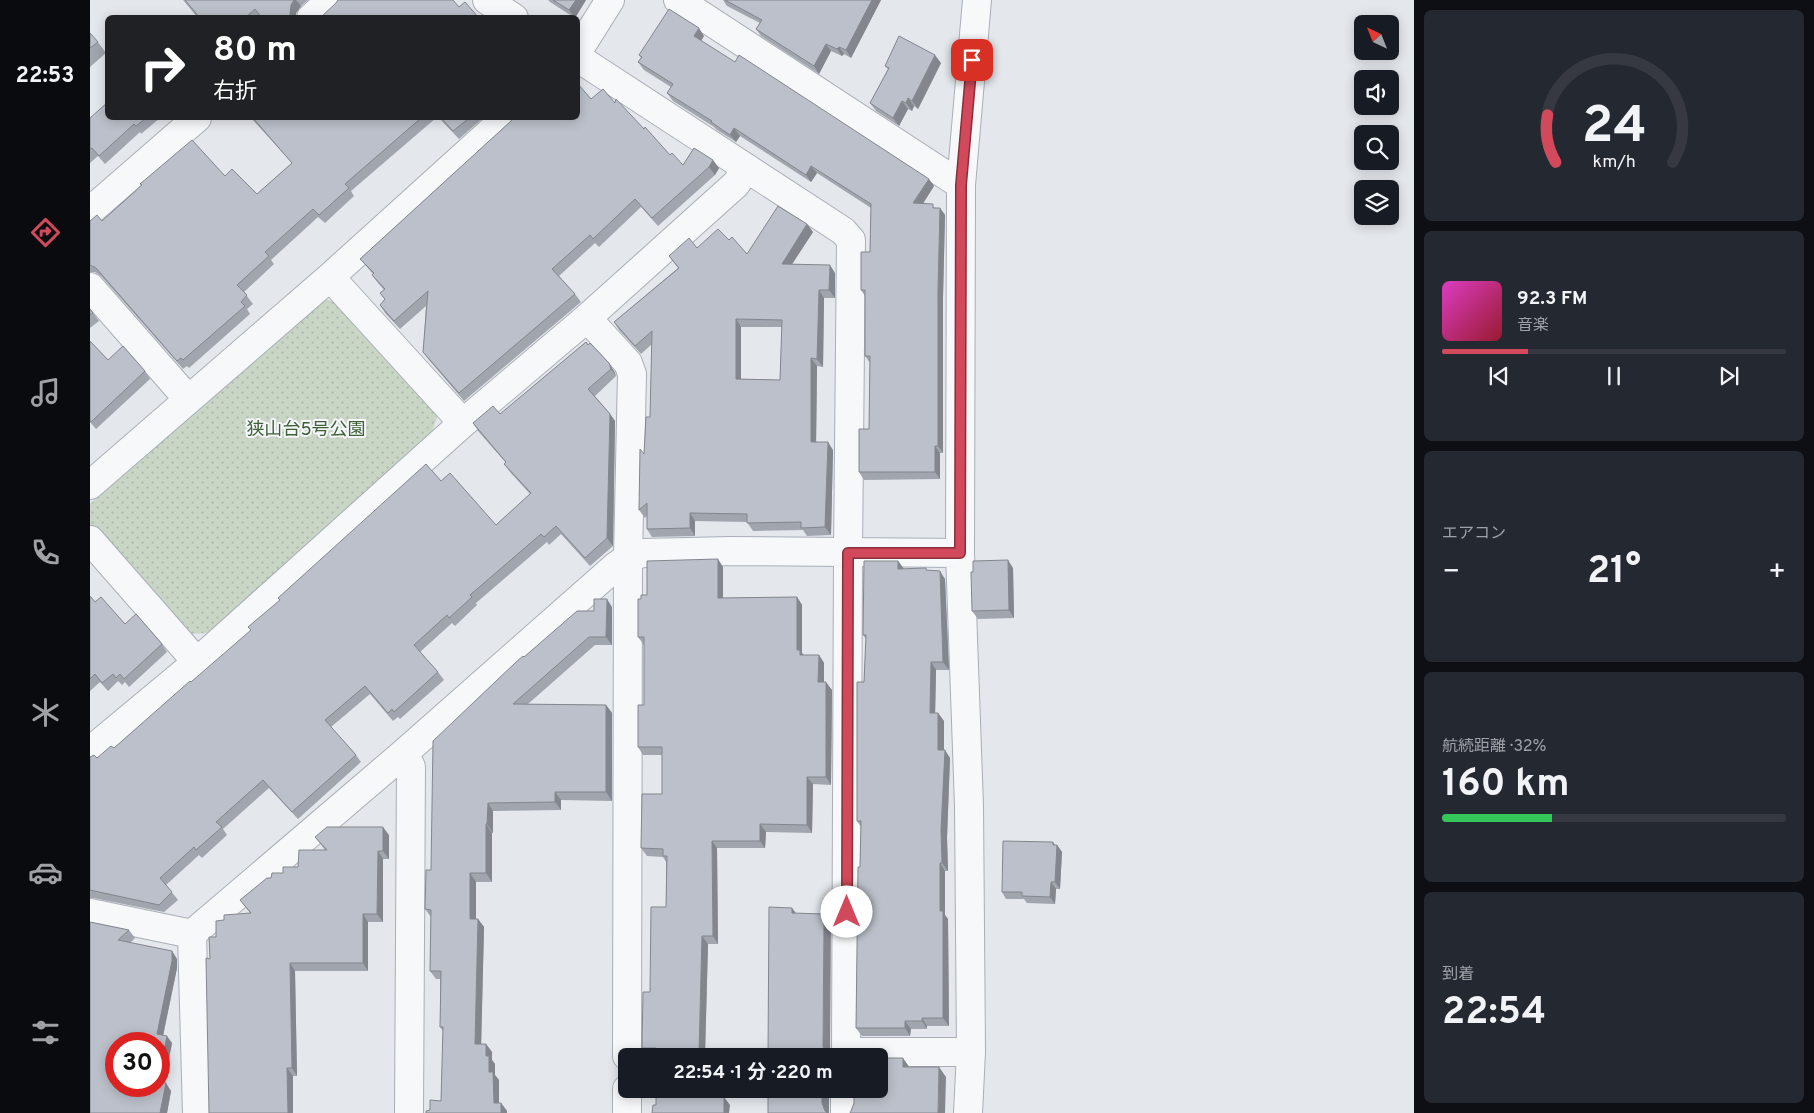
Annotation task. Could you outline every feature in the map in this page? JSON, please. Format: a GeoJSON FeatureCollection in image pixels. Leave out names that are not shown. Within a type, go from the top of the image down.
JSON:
{"type":"FeatureCollection","features":[{"type":"Feature","properties":{"kind":"street"},"geometry":{"type":"LineString","coordinates":[[314,15],[331,0]]}},
{"type":"Feature","properties":{"kind":"street"},"geometry":{"type":"LineString","coordinates":[[487,0],[510,15]]}},
{"type":"Feature","properties":{"kind":"street"},"geometry":{"type":"LineString","coordinates":[[580,48],[610,0]]}},
{"type":"Feature","properties":{"kind":"street"},"geometry":{"type":"LineString","coordinates":[[678,0],[961,185]]}},
{"type":"Feature","properties":{"kind":"street"},"geometry":{"type":"LineString","coordinates":[[968,1113],[971,1052],[969,806],[960,553],[961,185],[977,0]]}},
{"type":"Feature","properties":{"kind":"street"},"geometry":{"type":"LineString","coordinates":[[580,59],[843,231],[851,240],[846,1048]]}},
{"type":"Feature","properties":{"kind":"street"},"geometry":{"type":"LineString","coordinates":[[90,211],[195,120]]}},
{"type":"Feature","properties":{"kind":"street"},"geometry":{"type":"LineString","coordinates":[[90,485],[188,398],[330,277],[504,120]]}},
{"type":"Feature","properties":{"kind":"street"},"geometry":{"type":"LineString","coordinates":[[90,751],[197,662],[462,423],[587,318],[736,184],[747,168]]}},
{"type":"Feature","properties":{"kind":"street"},"geometry":{"type":"LineString","coordinates":[[330,277],[462,423]]}},
{"type":"Feature","properties":{"kind":"street"},"geometry":{"type":"LineString","coordinates":[[90,287],[188,398]]}},
{"type":"Feature","properties":{"kind":"street"},"geometry":{"type":"LineString","coordinates":[[587,318],[628,363],[632,374],[628,558],[627,1048]]}},
{"type":"Feature","properties":{"kind":"street"},"geometry":{"type":"LineString","coordinates":[[90,540],[197,662]]}},
{"type":"Feature","properties":{"kind":"street"},"geometry":{"type":"LineString","coordinates":[[192,934],[404,753],[616,566],[628,558],[642,553],[732,551],[960,553]]}},
{"type":"Feature","properties":{"kind":"street"},"geometry":{"type":"LineString","coordinates":[[404,753],[411,768],[409,1113]]}},
{"type":"Feature","properties":{"kind":"street"},"geometry":{"type":"LineString","coordinates":[[90,913],[192,934]]}},
{"type":"Feature","properties":{"kind":"street"},"geometry":{"type":"LineString","coordinates":[[192,934],[197,1113]]}},
{"type":"Feature","properties":{"kind":"street"},"geometry":{"type":"LineString","coordinates":[[888,1053],[971,1052]]}},
{"type":"Feature","properties":{"kind":"street"},"geometry":{"type":"LineString","coordinates":[[627,1098],[627,1113]]}},
{"type":"Feature","properties":{"kind":"street"},"geometry":{"type":"LineString","coordinates":[[845,1098],[845,1113]]}},
{"type":"Feature","properties":{"kind":"green space","name":"狭山台5号公園"},"geometry":{"type":"Polygon","coordinates":[[[320,299],[335,301],[438,414],[430,438],[209,633],[187,634],[90,526],[90,504],[320,299]]]}},
{"type":"Feature","properties":{"kind":"building"},"geometry":{"type":"Polygon","coordinates":[[[185,0],[294,0],[291,5],[290,15],[260,15],[255,9],[248,15],[198,15],[185,0]]]}},
{"type":"Feature","properties":{"kind":"building"},"geometry":{"type":"Polygon","coordinates":[[[338,0],[453,0],[459,7],[465,2],[476,15],[323,15],[338,0]]]}},
{"type":"Feature","properties":{"kind":"building"},"geometry":{"type":"Polygon","coordinates":[[[553,0],[576,0],[569,10],[553,0]]]}},
{"type":"Feature","properties":{"kind":"building"},"geometry":{"type":"Polygon","coordinates":[[[725,0],[872,0],[846,50],[839,47],[837,49],[826,44],[814,66],[756,29],[762,20],[725,0]]]}},
{"type":"Feature","properties":{"kind":"building"},"geometry":{"type":"Polygon","coordinates":[[[669,9],[699,28],[694,36],[735,62],[739,55],[929,179],[913,203],[933,204],[933,208],[940,208],[938,446],[935,446],[935,472],[859,472],[859,429],[869,429],[870,356],[865,356],[865,290],[861,290],[861,252],[870,252],[871,204],[811,166],[806,175],[734,128],[730,135],[712,121],[667,93],[673,84],[638,62],[642,57],[639,55],[669,9]]]}},
{"type":"Feature","properties":{"kind":"building"},"geometry":{"type":"Polygon","coordinates":[[[90,33],[98,42],[90,48],[90,33]]]}},
{"type":"Feature","properties":{"kind":"building"},"geometry":{"type":"Polygon","coordinates":[[[899,36],[935,55],[912,101],[908,98],[906,103],[902,101],[893,118],[870,103],[889,68],[885,66],[899,36]]]}},
{"type":"Feature","properties":{"kind":"building"},"geometry":{"type":"Polygon","coordinates":[[[580,86],[591,99],[603,89],[615,103],[616,99],[670,155],[672,153],[683,165],[694,148],[713,160],[709,167],[652,218],[635,199],[593,239],[590,235],[552,269],[575,294],[459,393],[423,352],[428,291],[394,321],[380,305],[385,299],[380,293],[385,289],[372,275],[374,273],[360,259],[511,121],[580,120],[580,86]]]}},
{"type":"Feature","properties":{"kind":"building"},"geometry":{"type":"Polygon","coordinates":[[[105,105],[105,120],[144,120],[136,126],[134,124],[99,156],[92,148],[90,149],[90,118],[105,105]]]}},
{"type":"Feature","properties":{"kind":"building"},"geometry":{"type":"Polygon","coordinates":[[[255,120],[419,120],[345,184],[349,188],[319,215],[313,209],[265,252],[269,256],[237,285],[247,295],[241,302],[245,306],[183,360],[181,358],[177,361],[96,268],[90,265],[90,221],[97,215],[102,221],[142,185],[140,184],[192,140],[225,176],[232,169],[257,194],[292,163],[255,120]]]}},
{"type":"Feature","properties":{"kind":"building"},"geometry":{"type":"Polygon","coordinates":[[[443,120],[467,120],[453,131],[443,120]]]}},
{"type":"Feature","properties":{"kind":"building"},"geometry":{"type":"Polygon","coordinates":[[[778,206],[807,224],[782,264],[830,265],[829,290],[819,290],[817,359],[811,358],[811,442],[828,442],[825,527],[801,528],[801,522],[747,523],[747,514],[690,513],[690,528],[647,529],[647,503],[639,510],[640,449],[644,454],[646,417],[650,417],[652,331],[635,346],[614,322],[679,268],[669,256],[689,238],[697,248],[718,229],[729,240],[732,237],[747,254],[778,206]],[[736,319],[736,379],[780,380],[782,320],[736,319]]]}},
{"type":"Feature","properties":{"kind":"building"},"geometry":{"type":"Polygon","coordinates":[[[90,341],[108,360],[123,346],[145,371],[91,422],[90,421],[90,341]]]}},
{"type":"Feature","properties":{"kind":"building"},"geometry":{"type":"Polygon","coordinates":[[[586,342],[588,345],[590,343],[609,363],[611,369],[588,389],[610,414],[607,538],[585,558],[556,526],[544,537],[541,534],[470,595],[472,597],[449,618],[447,615],[414,645],[438,672],[394,712],[392,709],[388,713],[365,686],[325,720],[356,755],[292,812],[263,780],[216,822],[222,827],[196,850],[194,847],[160,878],[172,892],[159,905],[90,890],[90,757],[94,755],[97,758],[111,746],[114,748],[251,630],[248,627],[280,600],[278,598],[426,464],[441,481],[450,473],[496,525],[531,493],[504,464],[506,462],[473,423],[493,406],[500,414],[586,342]]]}},
{"type":"Feature","properties":{"kind":"building"},"geometry":{"type":"Polygon","coordinates":[[[718,559],[718,598],[797,597],[797,650],[800,650],[800,655],[819,655],[818,682],[826,682],[826,777],[807,777],[807,825],[760,824],[760,841],[712,841],[713,936],[702,936],[699,1048],[642,1048],[643,992],[650,992],[651,907],[666,907],[667,856],[663,856],[663,849],[641,848],[642,794],[662,794],[662,747],[638,747],[638,705],[644,705],[644,637],[638,637],[638,599],[641,599],[641,595],[647,595],[647,561],[718,559]]]}},
{"type":"Feature","properties":{"kind":"building"},"geometry":{"type":"Polygon","coordinates":[[[1008,560],[1009,610],[972,611],[971,572],[973,572],[973,561],[1008,560]]]}},
{"type":"Feature","properties":{"kind":"building"},"geometry":{"type":"Polygon","coordinates":[[[864,561],[898,561],[898,569],[926,568],[926,570],[940,571],[943,662],[931,662],[930,713],[938,713],[938,750],[945,750],[941,830],[942,863],[940,863],[940,911],[943,911],[943,1018],[922,1018],[922,1021],[905,1021],[905,1028],[856,1028],[858,867],[860,867],[861,821],[857,821],[857,682],[864,682],[866,635],[863,635],[864,561]]]}},
{"type":"Feature","properties":{"kind":"building"},"geometry":{"type":"Polygon","coordinates":[[[90,596],[95,602],[101,597],[125,624],[136,614],[162,644],[124,679],[120,674],[116,678],[113,674],[102,683],[95,674],[90,679],[90,596]]]}},
{"type":"Feature","properties":{"kind":"building"},"geometry":{"type":"Polygon","coordinates":[[[594,599],[607,599],[606,637],[589,637],[513,704],[606,705],[606,792],[555,792],[555,802],[488,803],[486,873],[470,873],[470,919],[478,919],[475,1044],[486,1044],[486,1056],[489,1056],[489,1072],[493,1072],[494,1103],[501,1103],[501,1113],[426,1113],[426,1111],[430,1110],[430,1100],[441,1101],[443,1027],[440,1027],[441,971],[430,971],[431,910],[425,909],[426,870],[431,870],[433,741],[515,663],[577,611],[594,611],[594,599]]]}},
{"type":"Feature","properties":{"kind":"building"},"geometry":{"type":"Polygon","coordinates":[[[327,827],[383,827],[383,851],[378,851],[377,914],[363,914],[363,963],[290,963],[292,1068],[287,1068],[288,1113],[209,1113],[206,958],[210,959],[209,937],[216,937],[216,921],[224,920],[224,915],[251,913],[240,900],[267,878],[271,878],[272,873],[283,873],[283,867],[298,867],[299,850],[327,850],[315,837],[327,827]]]}},
{"type":"Feature","properties":{"kind":"building"},"geometry":{"type":"Polygon","coordinates":[[[1003,841],[1053,842],[1053,845],[1057,845],[1055,882],[1051,882],[1050,897],[1022,896],[1022,892],[1002,892],[1003,841]]]}},
{"type":"Feature","properties":{"kind":"building"},"geometry":{"type":"Polygon","coordinates":[[[769,907],[792,908],[792,913],[824,914],[824,1048],[768,1048],[769,907]]]}},
{"type":"Feature","properties":{"kind":"building"},"geometry":{"type":"Polygon","coordinates":[[[90,922],[129,930],[118,940],[172,951],[172,961],[157,1032],[105,1032],[105,1097],[163,1097],[160,1113],[90,1113],[90,922]]]}},
{"type":"Feature","properties":{"kind":"building"},"geometry":{"type":"Polygon","coordinates":[[[888,1058],[903,1058],[903,1067],[939,1067],[938,1113],[850,1113],[854,1098],[888,1098],[888,1058]]]}},
{"type":"Feature","properties":{"kind":"building"},"geometry":{"type":"Polygon","coordinates":[[[656,1098],[724,1098],[724,1113],[652,1113],[653,1105],[656,1105],[656,1098]]]}},
{"type":"Feature","properties":{"kind":"building"},"geometry":{"type":"Polygon","coordinates":[[[768,1098],[822,1098],[822,1103],[827,1113],[768,1113],[768,1098]]]}},
{"type":"Feature","properties":{"kind":"route"},"geometry":{"type":"LineString","coordinates":[[847,912],[848,553],[960,553],[961,185],[972,60]]}}]}
